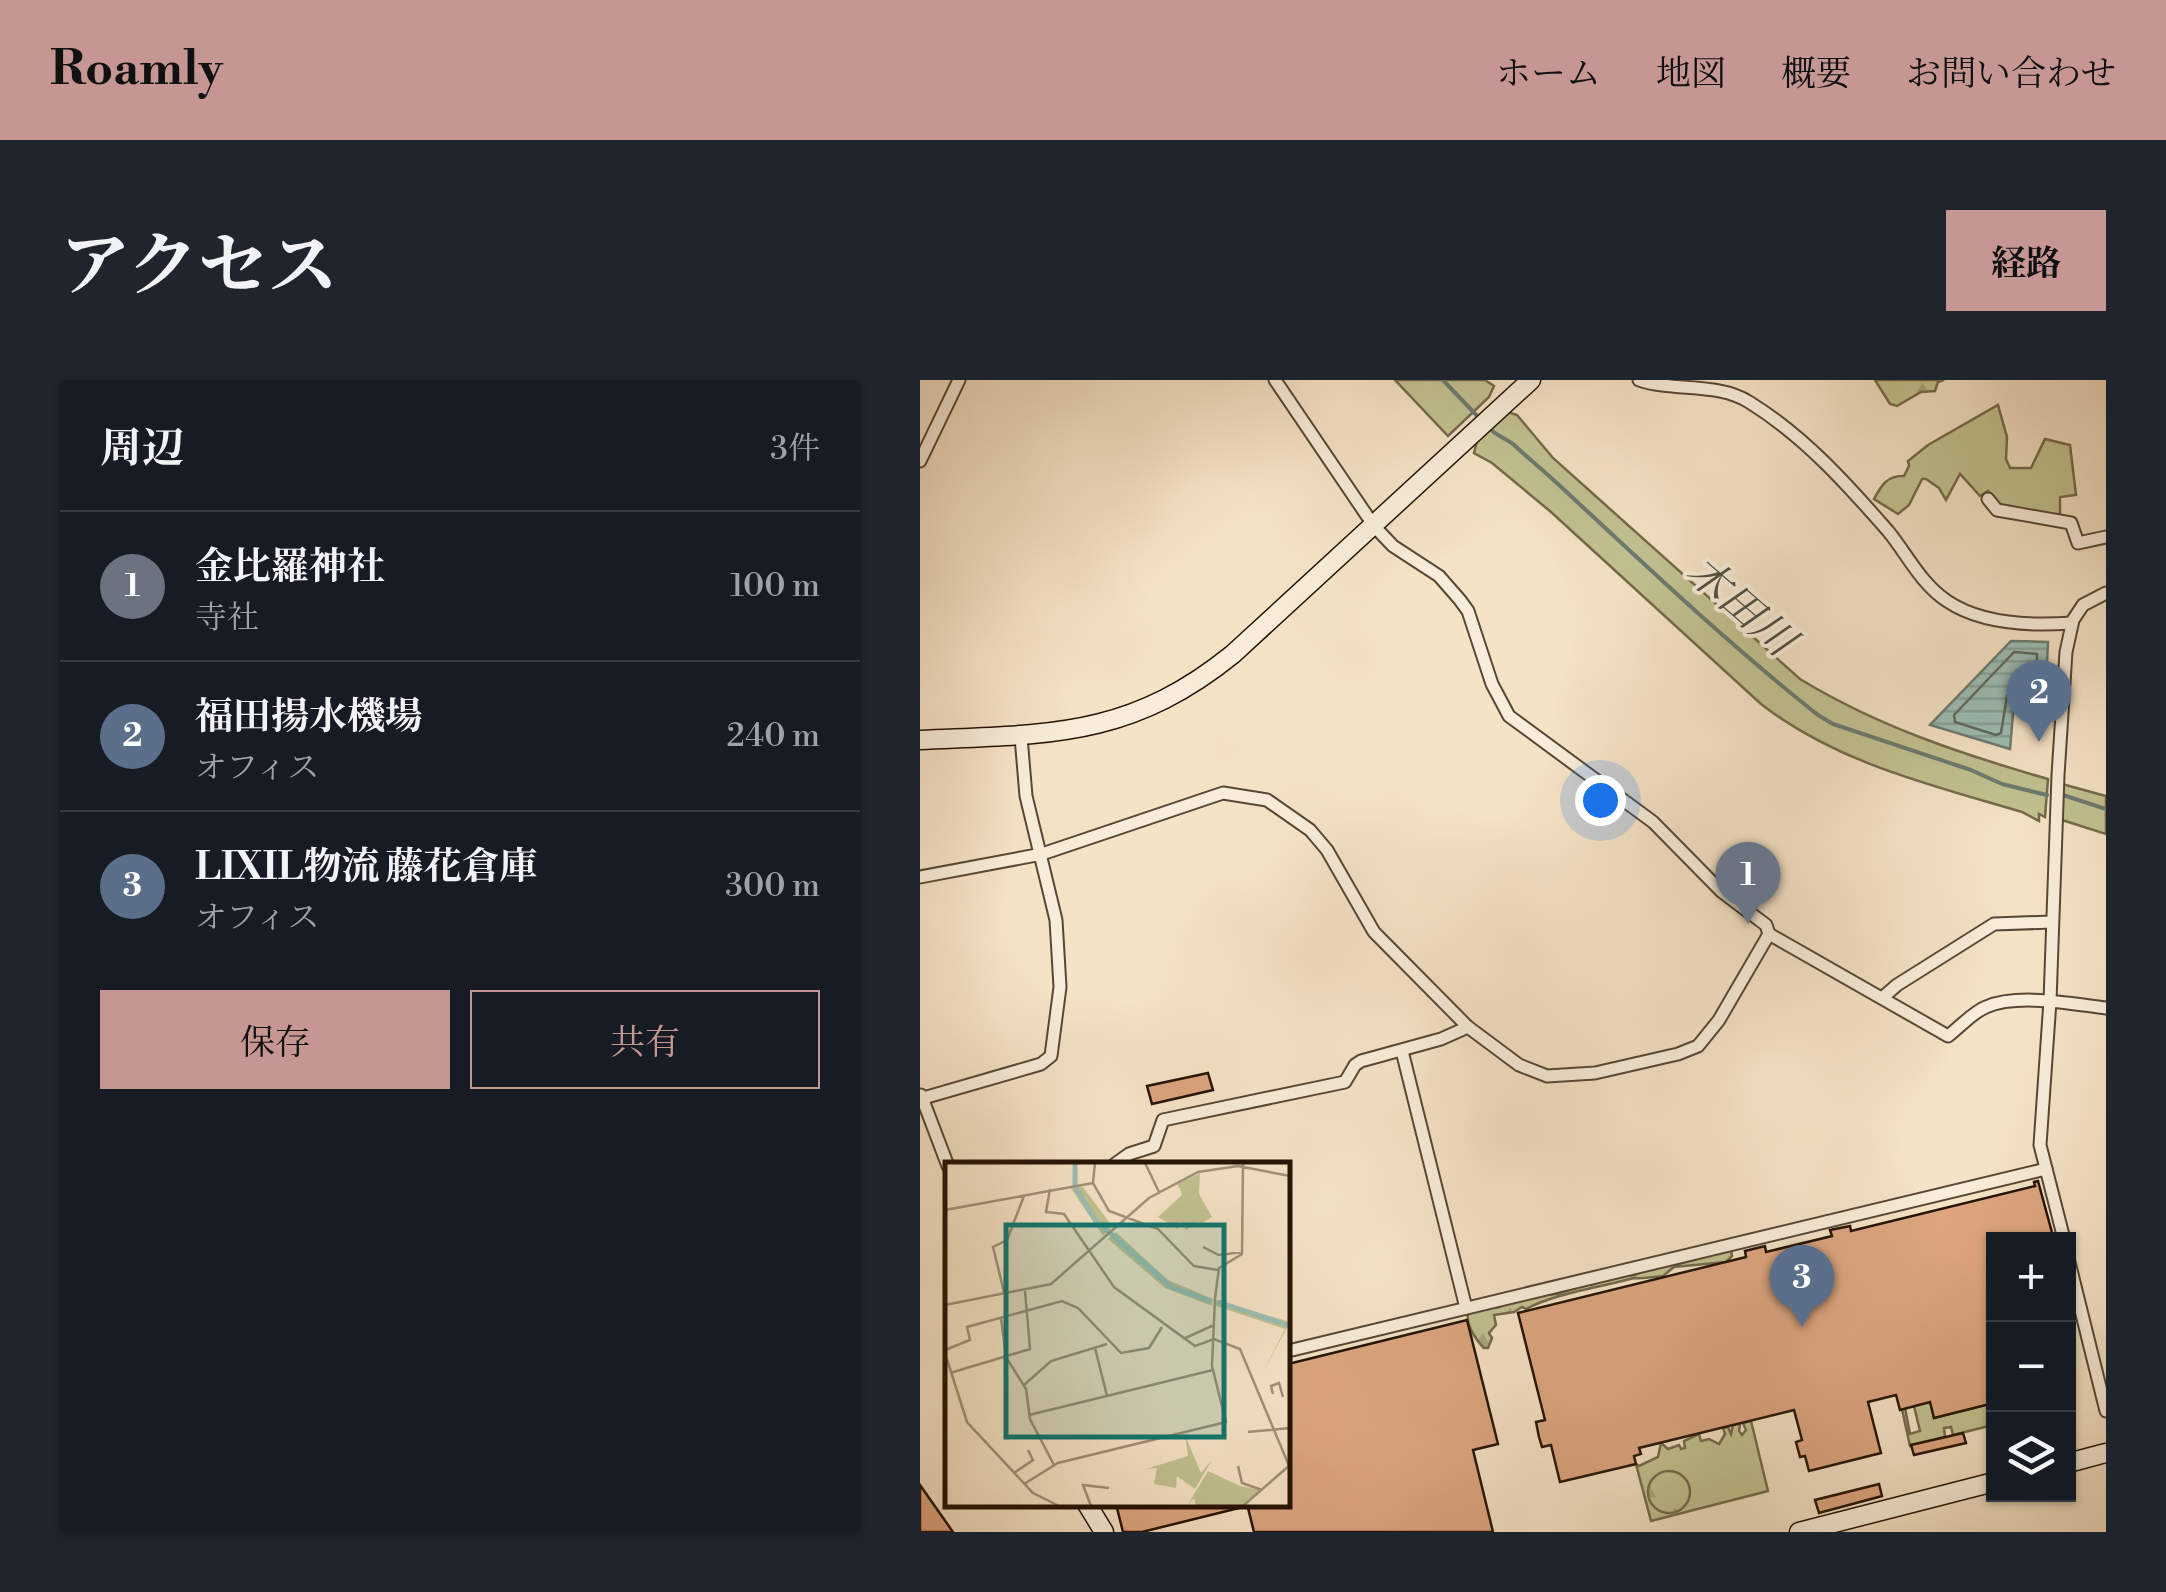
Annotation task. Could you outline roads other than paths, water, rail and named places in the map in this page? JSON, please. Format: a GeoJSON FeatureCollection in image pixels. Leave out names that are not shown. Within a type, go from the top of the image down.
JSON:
{"type":"FeatureCollection","features":[{"type":"Feature","properties":{"kind":"street"},"geometry":{"type":"LineString","coordinates":[[920,461],[959,380]]}},
{"type":"Feature","properties":{"kind":"street"},"geometry":{"type":"LineString","coordinates":[[1275,380],[1374,526],[1392,546],[1439,576],[1468,611],[1492,684],[1509,716],[1653,822],[1720,890],[1766,925],[1769,934],[1948,1036],[1985,1007],[2050,1001],[2106,1008]]}},
{"type":"Feature","properties":{"kind":"street"},"geometry":{"type":"LineString","coordinates":[[920,740],[1020,737],[1075,730],[1132,714],[1188,686],[1233,654],[1531,380]]}},
{"type":"Feature","properties":{"kind":"street"},"geometry":{"type":"LineString","coordinates":[[1639,380],[1738,396],[1783,425],[1820,457],[1933,589],[1956,606],[2019,623],[2072,623]]}},
{"type":"Feature","properties":{"kind":"street"},"geometry":{"type":"LineString","coordinates":[[1988,499],[1997,510],[2072,523],[2078,543],[2106,537]]}},
{"type":"Feature","properties":{"kind":"street"},"geometry":{"type":"LineString","coordinates":[[2062,1232],[2040,1146],[2066,652],[2072,623],[2083,605],[2106,594]]}},
{"type":"Feature","properties":{"kind":"street"},"geometry":{"type":"LineString","coordinates":[[946,1162],[920,1096],[1041,1064],[1051,1056],[1060,987],[1056,920],[1026,796],[1020,737]]}},
{"type":"Feature","properties":{"kind":"street"},"geometry":{"type":"LineString","coordinates":[[920,878],[1042,854],[1222,793],[1267,800],[1310,830],[1327,850],[1374,932],[1468,1027],[1519,1065],[1547,1076],[1595,1073],[1678,1054],[1704,1042],[1769,934]]}},
{"type":"Feature","properties":{"kind":"street"},"geometry":{"type":"LineString","coordinates":[[1882,998],[1994,924],[2052,922]]}},
{"type":"Feature","properties":{"kind":"street"},"geometry":{"type":"LineString","coordinates":[[1118,1162],[1154,1146],[1162,1120],[1345,1082],[1361,1061],[1468,1027]]}},
{"type":"Feature","properties":{"kind":"street"},"geometry":{"type":"LineString","coordinates":[[1402,1050],[1466,1308]]}},
{"type":"Feature","properties":{"kind":"street"},"geometry":{"type":"LineString","coordinates":[[1290,1352],[2046,1169]]}},
{"type":"Feature","properties":{"kind":"street"},"geometry":{"type":"LineString","coordinates":[[2076,1290],[2106,1411]]}},
{"type":"Feature","properties":{"kind":"street"},"geometry":{"type":"LineString","coordinates":[[2076,1461],[2106,1454]]}},
{"type":"Feature","properties":{"kind":"street"},"geometry":{"type":"LineString","coordinates":[[1799,1532],[1986,1484]]}},
{"type":"Feature","properties":{"kind":"street"},"geometry":{"type":"LineString","coordinates":[[1089,1507],[1104,1532]]}},
{"type":"Feature","properties":{"kind":"water"},"geometry":{"type":"Polygon","coordinates":[[[2011,641],[2048,642],[2045,706],[2014,702],[2010,749],[1930,725],[2011,641]]]}},
{"type":"Feature","properties":{"kind":"waterway","name":"木田川"},"geometry":{"type":"LineString","coordinates":[[1443,380],[1481,420]]}},
{"type":"Feature","properties":{"kind":"waterway","name":"木田川"},"geometry":{"type":"LineString","coordinates":[[1488,427],[1513,444],[1718,631],[1818,715],[1833,724],[2002,784],[2047,795]]}},
{"type":"Feature","properties":{"kind":"waterway","name":"木田川"},"geometry":{"type":"LineString","coordinates":[[2063,795],[2106,809]]}},
{"type":"Feature","properties":{"kind":"place","name":"福田揚水機場"},"geometry":{"type":"Point","coordinates":[2039,742]}},
{"type":"Feature","properties":{"kind":"place","name":"金比羅神社"},"geometry":{"type":"Point","coordinates":[1748,924]}},
{"type":"Feature","properties":{"kind":"place","name":"LIXIL物流 藤花倉庫"},"geometry":{"type":"Point","coordinates":[1802,1327]}}]}
